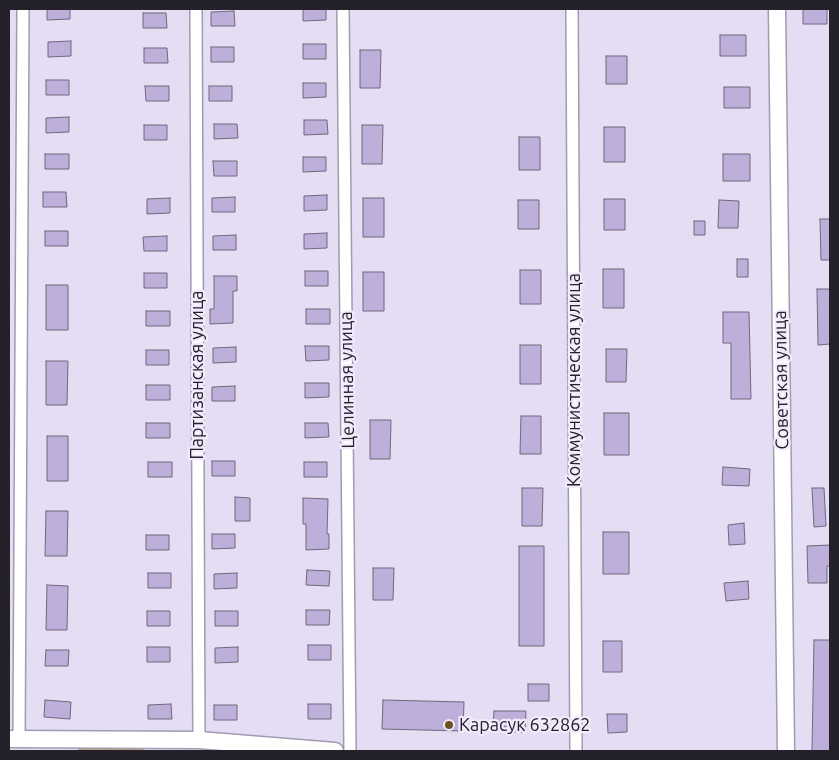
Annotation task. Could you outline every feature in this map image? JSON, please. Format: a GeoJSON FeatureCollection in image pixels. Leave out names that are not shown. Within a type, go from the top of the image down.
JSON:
{"type":"FeatureCollection","features":[{"type":"Feature","properties":{"kind":"street"},"geometry":{"type":"LineString","coordinates":[[23,9],[14,739],[159,746],[199,740],[335,751]]}},
{"type":"Feature","properties":{"kind":"street","name":"Партизанская улица"},"geometry":{"type":"LineString","coordinates":[[196,9],[199,740]]}},
{"type":"Feature","properties":{"kind":"street","name":"Целинная улица"},"geometry":{"type":"LineString","coordinates":[[343,9],[350,751]]}},
{"type":"Feature","properties":{"kind":"street","name":"Коммунистическая улица"},"geometry":{"type":"LineString","coordinates":[[572,9],[576,751]]}},
{"type":"Feature","properties":{"kind":"street","name":"Советская улица"},"geometry":{"type":"LineString","coordinates":[[777,9],[786,751]]}},
{"type":"Feature","properties":{"kind":"shaded area"},"geometry":{"type":"Polygon","coordinates":[[[135,744],[146,751],[77,751],[82,745],[135,744]]]}},
{"type":"Feature","properties":{"kind":"building"},"geometry":{"type":"Polygon","coordinates":[[[47,9],[70,9],[70,19],[47,20],[47,9]]]}},
{"type":"Feature","properties":{"kind":"building"},"geometry":{"type":"Polygon","coordinates":[[[303,9],[326,9],[326,20],[303,21],[303,9]]]}},
{"type":"Feature","properties":{"kind":"building"},"geometry":{"type":"Polygon","coordinates":[[[803,9],[827,9],[827,24],[803,24],[803,9]]]}},
{"type":"Feature","properties":{"kind":"building"},"geometry":{"type":"Polygon","coordinates":[[[234,11],[235,26],[211,26],[211,12],[234,11]]]}},
{"type":"Feature","properties":{"kind":"building"},"geometry":{"type":"Polygon","coordinates":[[[143,13],[166,13],[167,28],[143,28],[143,13]]]}},
{"type":"Feature","properties":{"kind":"building"},"geometry":{"type":"Polygon","coordinates":[[[720,35],[746,35],[746,56],[720,56],[720,35]]]}},
{"type":"Feature","properties":{"kind":"building"},"geometry":{"type":"Polygon","coordinates":[[[71,41],[71,56],[48,57],[48,42],[71,41]]]}},
{"type":"Feature","properties":{"kind":"building"},"geometry":{"type":"Polygon","coordinates":[[[303,44],[326,44],[326,59],[303,59],[303,44]]]}},
{"type":"Feature","properties":{"kind":"building"},"geometry":{"type":"Polygon","coordinates":[[[211,47],[234,47],[234,62],[211,62],[211,47]]]}},
{"type":"Feature","properties":{"kind":"building"},"geometry":{"type":"Polygon","coordinates":[[[144,48],[167,48],[168,63],[144,63],[144,48]]]}},
{"type":"Feature","properties":{"kind":"building"},"geometry":{"type":"Polygon","coordinates":[[[360,50],[381,50],[380,88],[360,88],[360,50]]]}},
{"type":"Feature","properties":{"kind":"building"},"geometry":{"type":"Polygon","coordinates":[[[606,56],[627,56],[627,84],[606,84],[606,56]]]}},
{"type":"Feature","properties":{"kind":"building"},"geometry":{"type":"Polygon","coordinates":[[[46,80],[69,80],[69,95],[46,95],[46,80]]]}},
{"type":"Feature","properties":{"kind":"building"},"geometry":{"type":"Polygon","coordinates":[[[303,83],[326,83],[326,97],[303,98],[303,83]]]}},
{"type":"Feature","properties":{"kind":"building"},"geometry":{"type":"Polygon","coordinates":[[[145,86],[169,86],[169,101],[146,101],[145,86]]]}},
{"type":"Feature","properties":{"kind":"building"},"geometry":{"type":"Polygon","coordinates":[[[209,86],[232,86],[232,101],[209,101],[209,86]]]}},
{"type":"Feature","properties":{"kind":"building"},"geometry":{"type":"Polygon","coordinates":[[[724,87],[750,87],[750,108],[724,108],[724,87]]]}},
{"type":"Feature","properties":{"kind":"building"},"geometry":{"type":"Polygon","coordinates":[[[69,117],[69,132],[46,133],[46,118],[69,117]]]}},
{"type":"Feature","properties":{"kind":"building"},"geometry":{"type":"Polygon","coordinates":[[[304,120],[327,120],[328,134],[304,135],[304,120]]]}},
{"type":"Feature","properties":{"kind":"building"},"geometry":{"type":"Polygon","coordinates":[[[214,124],[237,124],[238,138],[214,139],[214,124]]]}},
{"type":"Feature","properties":{"kind":"building"},"geometry":{"type":"Polygon","coordinates":[[[144,125],[167,125],[167,140],[144,140],[144,125]]]}},
{"type":"Feature","properties":{"kind":"building"},"geometry":{"type":"Polygon","coordinates":[[[362,125],[383,125],[382,164],[362,164],[362,125]]]}},
{"type":"Feature","properties":{"kind":"building"},"geometry":{"type":"Polygon","coordinates":[[[604,127],[625,127],[625,162],[604,162],[604,127]]]}},
{"type":"Feature","properties":{"kind":"building"},"geometry":{"type":"Polygon","coordinates":[[[519,137],[540,137],[540,170],[519,170],[519,137]]]}},
{"type":"Feature","properties":{"kind":"building"},"geometry":{"type":"Polygon","coordinates":[[[45,154],[69,154],[69,169],[45,169],[45,154]]]}},
{"type":"Feature","properties":{"kind":"building"},"geometry":{"type":"Polygon","coordinates":[[[723,154],[750,154],[750,181],[723,181],[723,154]]]}},
{"type":"Feature","properties":{"kind":"building"},"geometry":{"type":"Polygon","coordinates":[[[303,157],[326,157],[326,171],[303,172],[303,157]]]}},
{"type":"Feature","properties":{"kind":"building"},"geometry":{"type":"Polygon","coordinates":[[[213,161],[237,161],[237,176],[214,176],[213,161]]]}},
{"type":"Feature","properties":{"kind":"building"},"geometry":{"type":"Polygon","coordinates":[[[43,192],[66,192],[67,207],[43,207],[43,192]]]}},
{"type":"Feature","properties":{"kind":"building"},"geometry":{"type":"Polygon","coordinates":[[[327,195],[327,210],[304,211],[304,196],[327,195]]]}},
{"type":"Feature","properties":{"kind":"building"},"geometry":{"type":"Polygon","coordinates":[[[235,197],[235,212],[212,212],[212,198],[235,197]]]}},
{"type":"Feature","properties":{"kind":"building"},"geometry":{"type":"Polygon","coordinates":[[[170,198],[170,213],[147,214],[147,199],[170,198]]]}},
{"type":"Feature","properties":{"kind":"building"},"geometry":{"type":"Polygon","coordinates":[[[363,198],[384,198],[384,237],[363,237],[363,198]]]}},
{"type":"Feature","properties":{"kind":"building"},"geometry":{"type":"Polygon","coordinates":[[[604,199],[625,199],[625,230],[604,230],[604,199]]]}},
{"type":"Feature","properties":{"kind":"building"},"geometry":{"type":"Polygon","coordinates":[[[518,200],[539,200],[539,229],[518,229],[518,200]]]}},
{"type":"Feature","properties":{"kind":"building"},"geometry":{"type":"Polygon","coordinates":[[[719,200],[739,201],[738,228],[718,228],[719,200]]]}},
{"type":"Feature","properties":{"kind":"building"},"geometry":{"type":"Polygon","coordinates":[[[820,219],[830,219],[830,260],[821,260],[820,219]]]}},
{"type":"Feature","properties":{"kind":"building"},"geometry":{"type":"Polygon","coordinates":[[[694,221],[705,221],[705,235],[694,235],[694,221]]]}},
{"type":"Feature","properties":{"kind":"building"},"geometry":{"type":"Polygon","coordinates":[[[45,231],[68,231],[68,246],[45,246],[45,231]]]}},
{"type":"Feature","properties":{"kind":"building"},"geometry":{"type":"Polygon","coordinates":[[[327,233],[327,248],[304,249],[304,234],[327,233]]]}},
{"type":"Feature","properties":{"kind":"building"},"geometry":{"type":"Polygon","coordinates":[[[236,235],[236,250],[213,250],[213,236],[236,235]]]}},
{"type":"Feature","properties":{"kind":"building"},"geometry":{"type":"Polygon","coordinates":[[[167,236],[167,251],[144,251],[143,237],[167,236]]]}},
{"type":"Feature","properties":{"kind":"building"},"geometry":{"type":"Polygon","coordinates":[[[737,259],[748,259],[748,277],[737,277],[737,259]]]}},
{"type":"Feature","properties":{"kind":"building"},"geometry":{"type":"Polygon","coordinates":[[[603,269],[624,269],[624,308],[603,308],[603,269]]]}},
{"type":"Feature","properties":{"kind":"building"},"geometry":{"type":"Polygon","coordinates":[[[520,270],[541,270],[541,304],[520,304],[520,270]]]}},
{"type":"Feature","properties":{"kind":"building"},"geometry":{"type":"Polygon","coordinates":[[[305,271],[328,271],[328,286],[305,286],[305,271]]]}},
{"type":"Feature","properties":{"kind":"building"},"geometry":{"type":"Polygon","coordinates":[[[363,272],[384,272],[384,311],[363,311],[363,272]]]}},
{"type":"Feature","properties":{"kind":"building"},"geometry":{"type":"Polygon","coordinates":[[[144,273],[167,273],[167,288],[144,288],[144,273]]]}},
{"type":"Feature","properties":{"kind":"building"},"geometry":{"type":"Polygon","coordinates":[[[214,276],[237,276],[237,291],[233,291],[233,323],[210,324],[210,309],[214,309],[214,276]]]}},
{"type":"Feature","properties":{"kind":"building"},"geometry":{"type":"Polygon","coordinates":[[[46,285],[68,285],[68,330],[46,330],[46,285]]]}},
{"type":"Feature","properties":{"kind":"building"},"geometry":{"type":"Polygon","coordinates":[[[817,289],[830,289],[830,344],[818,345],[817,289]]]}},
{"type":"Feature","properties":{"kind":"building"},"geometry":{"type":"Polygon","coordinates":[[[306,309],[330,309],[330,324],[306,324],[306,309]]]}},
{"type":"Feature","properties":{"kind":"building"},"geometry":{"type":"Polygon","coordinates":[[[146,311],[170,311],[170,326],[146,326],[146,311]]]}},
{"type":"Feature","properties":{"kind":"building"},"geometry":{"type":"Polygon","coordinates":[[[723,312],[749,312],[751,399],[731,399],[731,343],[723,343],[723,312]]]}},
{"type":"Feature","properties":{"kind":"building"},"geometry":{"type":"Polygon","coordinates":[[[520,345],[541,345],[541,384],[520,384],[520,345]]]}},
{"type":"Feature","properties":{"kind":"building"},"geometry":{"type":"Polygon","coordinates":[[[305,346],[329,346],[329,360],[306,361],[305,346]]]}},
{"type":"Feature","properties":{"kind":"building"},"geometry":{"type":"Polygon","coordinates":[[[236,347],[236,362],[213,363],[213,348],[236,347]]]}},
{"type":"Feature","properties":{"kind":"building"},"geometry":{"type":"Polygon","coordinates":[[[606,349],[627,349],[626,382],[606,382],[606,349]]]}},
{"type":"Feature","properties":{"kind":"building"},"geometry":{"type":"Polygon","coordinates":[[[146,350],[169,350],[169,365],[146,365],[146,350]]]}},
{"type":"Feature","properties":{"kind":"building"},"geometry":{"type":"Polygon","coordinates":[[[46,361],[68,361],[67,405],[46,405],[46,361]]]}},
{"type":"Feature","properties":{"kind":"building"},"geometry":{"type":"Polygon","coordinates":[[[305,383],[329,383],[329,397],[305,398],[305,383]]]}},
{"type":"Feature","properties":{"kind":"building"},"geometry":{"type":"Polygon","coordinates":[[[146,385],[170,385],[170,400],[146,400],[146,385]]]}},
{"type":"Feature","properties":{"kind":"building"},"geometry":{"type":"Polygon","coordinates":[[[235,386],[235,401],[212,401],[212,387],[235,386]]]}},
{"type":"Feature","properties":{"kind":"building"},"geometry":{"type":"Polygon","coordinates":[[[604,413],[629,413],[629,455],[604,455],[604,413]]]}},
{"type":"Feature","properties":{"kind":"building"},"geometry":{"type":"Polygon","coordinates":[[[521,416],[541,416],[541,454],[520,454],[521,416]]]}},
{"type":"Feature","properties":{"kind":"building"},"geometry":{"type":"Polygon","coordinates":[[[370,420],[391,420],[390,459],[370,459],[370,420]]]}},
{"type":"Feature","properties":{"kind":"building"},"geometry":{"type":"Polygon","coordinates":[[[146,423],[170,423],[170,438],[146,438],[146,423]]]}},
{"type":"Feature","properties":{"kind":"building"},"geometry":{"type":"Polygon","coordinates":[[[305,423],[328,423],[329,437],[305,438],[305,423]]]}},
{"type":"Feature","properties":{"kind":"building"},"geometry":{"type":"Polygon","coordinates":[[[47,436],[68,436],[68,481],[47,481],[47,436]]]}},
{"type":"Feature","properties":{"kind":"building"},"geometry":{"type":"Polygon","coordinates":[[[212,461],[235,461],[235,476],[212,476],[212,461]]]}},
{"type":"Feature","properties":{"kind":"building"},"geometry":{"type":"Polygon","coordinates":[[[148,462],[172,462],[172,477],[148,477],[148,462]]]}},
{"type":"Feature","properties":{"kind":"building"},"geometry":{"type":"Polygon","coordinates":[[[304,462],[327,462],[327,477],[304,477],[304,462]]]}},
{"type":"Feature","properties":{"kind":"building"},"geometry":{"type":"Polygon","coordinates":[[[723,467],[750,469],[749,486],[722,485],[723,467]]]}},
{"type":"Feature","properties":{"kind":"building"},"geometry":{"type":"Polygon","coordinates":[[[522,488],[543,488],[542,526],[522,526],[522,488]]]}},
{"type":"Feature","properties":{"kind":"building"},"geometry":{"type":"Polygon","coordinates":[[[812,488],[824,488],[826,526],[814,527],[812,488]]]}},
{"type":"Feature","properties":{"kind":"building"},"geometry":{"type":"Polygon","coordinates":[[[235,497],[250,498],[250,521],[235,521],[235,497]]]}},
{"type":"Feature","properties":{"kind":"building"},"geometry":{"type":"Polygon","coordinates":[[[303,498],[328,499],[327,534],[329,534],[329,549],[306,550],[303,498]]]}},
{"type":"Feature","properties":{"kind":"building"},"geometry":{"type":"Polygon","coordinates":[[[46,511],[68,511],[67,556],[45,556],[46,511]]]}},
{"type":"Feature","properties":{"kind":"building"},"geometry":{"type":"Polygon","coordinates":[[[744,523],[745,544],[729,545],[728,525],[744,523]]]}},
{"type":"Feature","properties":{"kind":"building"},"geometry":{"type":"Polygon","coordinates":[[[603,532],[629,532],[629,574],[603,574],[603,532]]]}},
{"type":"Feature","properties":{"kind":"building"},"geometry":{"type":"Polygon","coordinates":[[[212,534],[235,534],[235,548],[212,549],[212,534]]]}},
{"type":"Feature","properties":{"kind":"building"},"geometry":{"type":"Polygon","coordinates":[[[146,535],[169,535],[169,550],[146,550],[146,535]]]}},
{"type":"Feature","properties":{"kind":"building"},"geometry":{"type":"Polygon","coordinates":[[[830,545],[830,566],[827,566],[827,583],[808,583],[807,546],[830,545]]]}},
{"type":"Feature","properties":{"kind":"building"},"geometry":{"type":"Polygon","coordinates":[[[519,546],[544,546],[544,646],[519,646],[519,546]]]}},
{"type":"Feature","properties":{"kind":"building"},"geometry":{"type":"Polygon","coordinates":[[[373,568],[394,568],[393,600],[373,600],[373,568]]]}},
{"type":"Feature","properties":{"kind":"building"},"geometry":{"type":"Polygon","coordinates":[[[307,570],[330,571],[329,586],[306,585],[307,570]]]}},
{"type":"Feature","properties":{"kind":"building"},"geometry":{"type":"Polygon","coordinates":[[[148,573],[171,573],[171,588],[148,588],[148,573]]]}},
{"type":"Feature","properties":{"kind":"building"},"geometry":{"type":"Polygon","coordinates":[[[237,573],[237,588],[214,589],[214,574],[237,573]]]}},
{"type":"Feature","properties":{"kind":"building"},"geometry":{"type":"Polygon","coordinates":[[[748,581],[749,599],[726,601],[724,583],[748,581]]]}},
{"type":"Feature","properties":{"kind":"building"},"geometry":{"type":"Polygon","coordinates":[[[47,585],[68,586],[67,630],[46,630],[47,585]]]}},
{"type":"Feature","properties":{"kind":"building"},"geometry":{"type":"Polygon","coordinates":[[[306,610],[330,610],[329,625],[306,625],[306,610]]]}},
{"type":"Feature","properties":{"kind":"building"},"geometry":{"type":"Polygon","coordinates":[[[147,611],[170,611],[170,626],[147,626],[147,611]]]}},
{"type":"Feature","properties":{"kind":"building"},"geometry":{"type":"Polygon","coordinates":[[[215,611],[238,611],[238,626],[215,626],[215,611]]]}},
{"type":"Feature","properties":{"kind":"building"},"geometry":{"type":"Polygon","coordinates":[[[814,640],[830,640],[830,751],[812,751],[814,640]]]}},
{"type":"Feature","properties":{"kind":"building"},"geometry":{"type":"Polygon","coordinates":[[[603,641],[622,641],[622,672],[603,672],[603,641]]]}},
{"type":"Feature","properties":{"kind":"building"},"geometry":{"type":"Polygon","coordinates":[[[308,645],[331,645],[331,660],[308,660],[308,645]]]}},
{"type":"Feature","properties":{"kind":"building"},"geometry":{"type":"Polygon","coordinates":[[[147,647],[170,647],[170,662],[147,662],[147,647]]]}},
{"type":"Feature","properties":{"kind":"building"},"geometry":{"type":"Polygon","coordinates":[[[238,647],[238,662],[215,663],[215,648],[238,647]]]}},
{"type":"Feature","properties":{"kind":"building"},"geometry":{"type":"Polygon","coordinates":[[[46,650],[69,650],[68,666],[45,666],[46,650]]]}},
{"type":"Feature","properties":{"kind":"building"},"geometry":{"type":"Polygon","coordinates":[[[528,684],[549,684],[549,701],[528,701],[528,684]]]}},
{"type":"Feature","properties":{"kind":"building"},"geometry":{"type":"Polygon","coordinates":[[[45,700],[71,702],[70,719],[44,717],[45,700]]]}},
{"type":"Feature","properties":{"kind":"building"},"geometry":{"type":"Polygon","coordinates":[[[383,700],[464,702],[463,731],[382,729],[383,700]]]}},
{"type":"Feature","properties":{"kind":"building"},"geometry":{"type":"Polygon","coordinates":[[[171,704],[172,719],[148,719],[148,705],[171,704]]]}},
{"type":"Feature","properties":{"kind":"building"},"geometry":{"type":"Polygon","coordinates":[[[308,704],[331,704],[331,719],[308,719],[308,704]]]}},
{"type":"Feature","properties":{"kind":"building"},"geometry":{"type":"Polygon","coordinates":[[[214,705],[237,705],[237,720],[214,720],[214,705]]]}},
{"type":"Feature","properties":{"kind":"building"},"geometry":{"type":"Polygon","coordinates":[[[494,711],[526,711],[525,732],[513,732],[513,727],[493,727],[494,711]]]}},
{"type":"Feature","properties":{"kind":"building"},"geometry":{"type":"Polygon","coordinates":[[[607,714],[627,714],[627,732],[608,733],[607,714]]]}},
{"type":"Feature","properties":{"kind":"place","name":"Карасук 632862"},"geometry":{"type":"Point","coordinates":[449,725]}}]}
